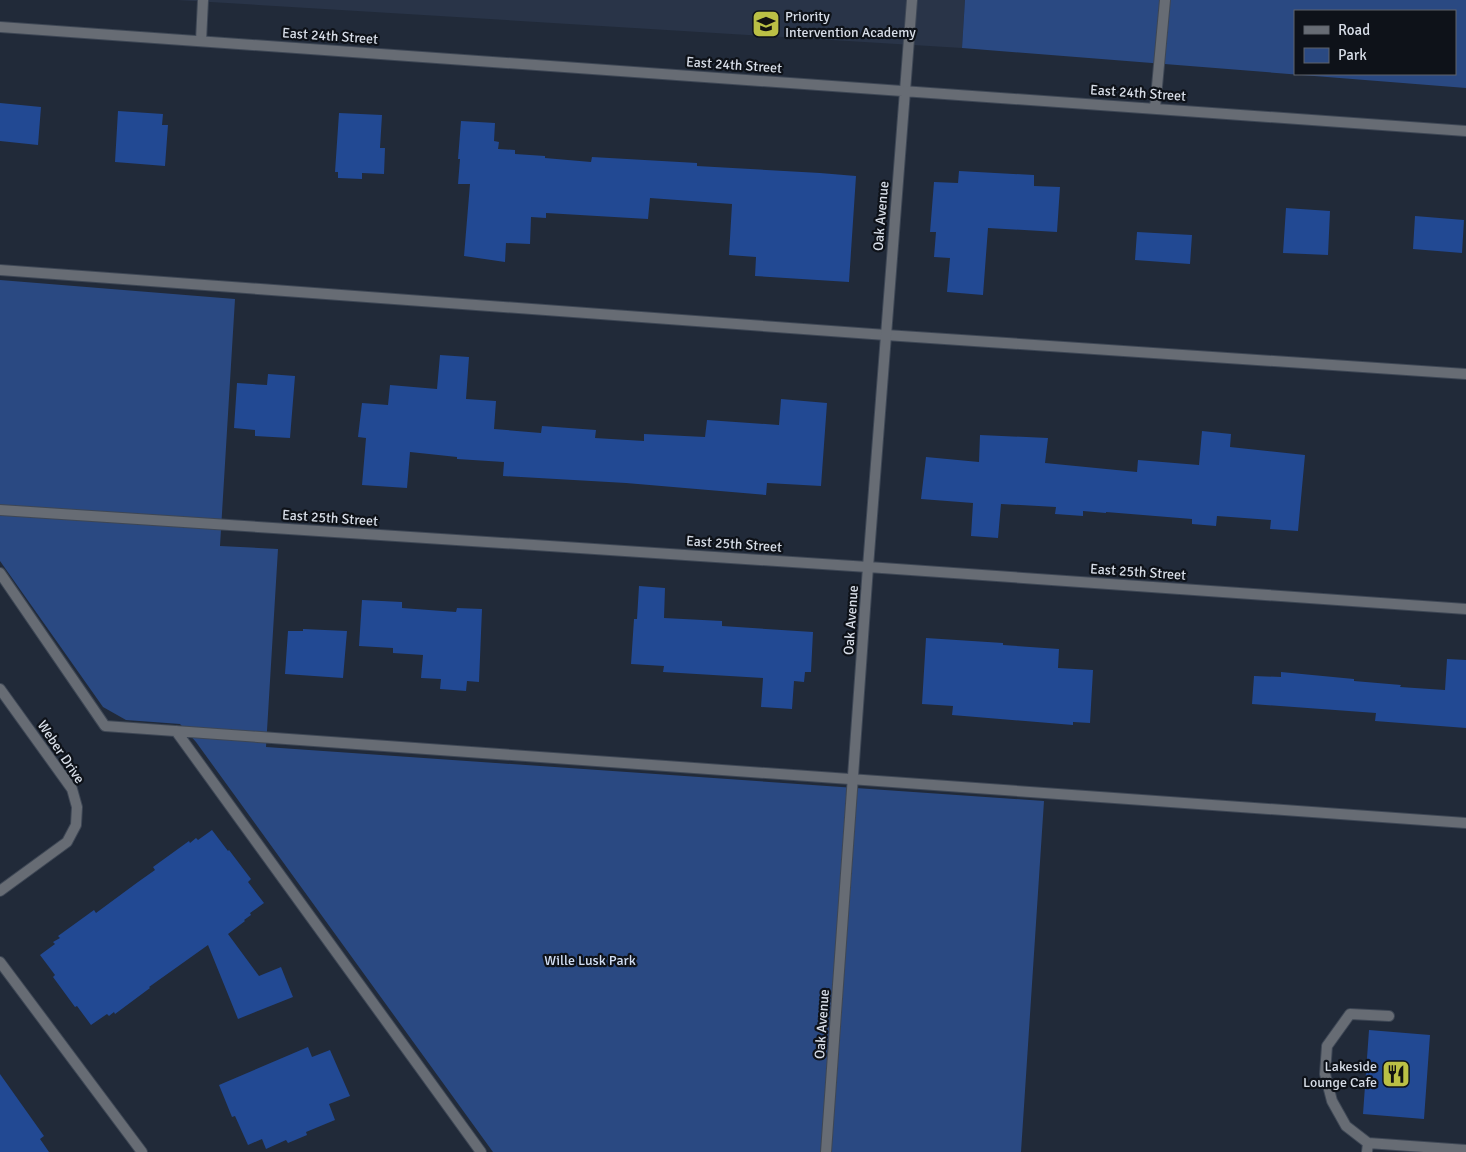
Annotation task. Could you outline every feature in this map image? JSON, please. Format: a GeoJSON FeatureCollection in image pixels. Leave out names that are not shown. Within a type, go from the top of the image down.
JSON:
{"type":"FeatureCollection","features":[{"type":"Feature","properties":{"kind":"street"},"geometry":{"type":"LineString","coordinates":[[200,41],[204,0]]}},
{"type":"Feature","properties":{"kind":"street","name":"Oak Avenue"},"geometry":{"type":"LineString","coordinates":[[826,1152],[868,567],[912,0]]}},
{"type":"Feature","properties":{"kind":"street"},"geometry":{"type":"LineString","coordinates":[[1155,108],[1165,0]]}},
{"type":"Feature","properties":{"kind":"street","name":"East 24th Street"},"geometry":{"type":"LineString","coordinates":[[0,27],[1466,131]]}},
{"type":"Feature","properties":{"kind":"street"},"geometry":{"type":"LineString","coordinates":[[0,270],[886,335],[1466,374]]}},
{"type":"Feature","properties":{"kind":"street","name":"East 25th Street"},"geometry":{"type":"LineString","coordinates":[[0,510],[868,567],[1466,609]]}},
{"type":"Feature","properties":{"kind":"street"},"geometry":{"type":"LineString","coordinates":[[0,573],[105,726],[1466,822]]}},
{"type":"Feature","properties":{"kind":"street","name":"Weber Drive"},"geometry":{"type":"LineString","coordinates":[[0,689],[72,789],[77,807],[76,825],[67,842],[0,891]]}},
{"type":"Feature","properties":{"kind":"street"},"geometry":{"type":"LineString","coordinates":[[176,731],[481,1152]]}},
{"type":"Feature","properties":{"kind":"street"},"geometry":{"type":"LineString","coordinates":[[0,962],[142,1152]]}},
{"type":"Feature","properties":{"kind":"street"},"geometry":{"type":"LineString","coordinates":[[1389,1016],[1350,1014],[1327,1046],[1325,1074],[1332,1101],[1346,1126],[1367,1148],[1466,1150]]}},
{"type":"Feature","properties":{"kind":"shaded area","name":"Priority Intervention Academy"},"geometry":{"type":"Polygon","coordinates":[[[177,0],[965,0],[962,48],[177,0]]]}},
{"type":"Feature","properties":{"kind":"green space"},"geometry":{"type":"Polygon","coordinates":[[[965,0],[1466,0],[1466,88],[1302,75],[1456,75],[1456,10],[1294,10],[1294,74],[962,48],[965,0]]]}},
{"type":"Feature","properties":{"kind":"green space","name":"Wille Lusk Park"},"geometry":{"type":"Polygon","coordinates":[[[0,280],[235,299],[220,546],[278,549],[266,747],[1044,801],[1021,1152],[493,1152],[196,742],[180,724],[126,720],[103,707],[0,561],[0,280]]]}},
{"type":"Feature","properties":{"kind":"building"},"geometry":{"type":"Polygon","coordinates":[[[0,103],[41,107],[38,145],[0,141],[0,103]]]}},
{"type":"Feature","properties":{"kind":"building"},"geometry":{"type":"Polygon","coordinates":[[[118,111],[163,114],[162,125],[168,125],[165,166],[115,162],[118,111]]]}},
{"type":"Feature","properties":{"kind":"building"},"geometry":{"type":"Polygon","coordinates":[[[339,113],[382,115],[380,148],[385,148],[384,174],[362,173],[362,179],[338,178],[338,172],[335,172],[339,113]]]}},
{"type":"Feature","properties":{"kind":"building"},"geometry":{"type":"Polygon","coordinates":[[[461,121],[495,123],[494,141],[499,142],[498,149],[515,150],[515,154],[591,162],[592,157],[697,163],[697,166],[856,176],[849,282],[755,276],[756,257],[729,255],[732,204],[650,198],[648,219],[546,213],[546,218],[531,217],[530,244],[506,243],[505,262],[464,256],[470,184],[458,184],[461,121]]]}},
{"type":"Feature","properties":{"kind":"building"},"geometry":{"type":"Polygon","coordinates":[[[959,171],[1034,175],[1034,186],[1060,187],[1057,232],[988,228],[983,295],[947,292],[950,258],[934,257],[936,232],[930,232],[934,182],[958,183],[959,171]]]}},
{"type":"Feature","properties":{"kind":"building"},"geometry":{"type":"Polygon","coordinates":[[[1286,208],[1330,211],[1328,255],[1283,253],[1286,208]]]}},
{"type":"Feature","properties":{"kind":"building"},"geometry":{"type":"Polygon","coordinates":[[[1415,216],[1464,220],[1462,253],[1413,249],[1415,216]]]}},
{"type":"Feature","properties":{"kind":"building"},"geometry":{"type":"Polygon","coordinates":[[[1137,232],[1192,235],[1190,264],[1135,260],[1137,232]]]}},
{"type":"Feature","properties":{"kind":"building"},"geometry":{"type":"Polygon","coordinates":[[[440,355],[469,357],[466,399],[496,401],[494,429],[541,433],[542,426],[596,430],[595,438],[644,441],[644,434],[705,437],[707,420],[779,425],[781,399],[827,403],[821,486],[767,483],[766,495],[626,483],[503,476],[504,462],[457,459],[457,457],[410,452],[407,488],[362,485],[366,438],[358,437],[362,403],[388,405],[390,385],[437,389],[440,355]]]}},
{"type":"Feature","properties":{"kind":"building"},"geometry":{"type":"Polygon","coordinates":[[[268,374],[295,376],[290,438],[255,436],[255,430],[234,428],[237,383],[267,385],[268,374]]]}},
{"type":"Feature","properties":{"kind":"building"},"geometry":{"type":"Polygon","coordinates":[[[1202,431],[1231,434],[1230,447],[1305,455],[1298,531],[1270,529],[1271,520],[1217,516],[1216,526],[1192,524],[1192,519],[1083,511],[1083,516],[1055,514],[1056,507],[1001,504],[998,538],[971,536],[973,503],[921,499],[926,457],[979,462],[980,435],[1048,438],[1045,463],[1137,472],[1138,460],[1199,465],[1202,431]]]}},
{"type":"Feature","properties":{"kind":"building"},"geometry":{"type":"Polygon","coordinates":[[[639,586],[665,588],[664,618],[722,621],[722,626],[813,632],[811,672],[805,672],[804,682],[794,681],[792,709],[761,707],[763,678],[663,672],[664,666],[631,664],[634,619],[637,619],[639,586]]]}},
{"type":"Feature","properties":{"kind":"building"},"geometry":{"type":"Polygon","coordinates":[[[362,600],[402,602],[402,608],[456,612],[457,608],[482,609],[479,682],[467,681],[466,691],[440,689],[441,679],[421,678],[423,655],[393,653],[393,648],[359,646],[362,600]]]}},
{"type":"Feature","properties":{"kind":"building"},"geometry":{"type":"Polygon","coordinates":[[[303,629],[347,631],[343,678],[285,674],[288,631],[303,631],[303,629]]]}},
{"type":"Feature","properties":{"kind":"building"},"geometry":{"type":"Polygon","coordinates":[[[926,638],[1059,649],[1058,668],[1093,670],[1090,723],[1073,722],[1073,725],[952,715],[953,706],[922,704],[926,638]]]}},
{"type":"Feature","properties":{"kind":"building"},"geometry":{"type":"Polygon","coordinates":[[[1447,659],[1466,660],[1466,728],[1375,721],[1376,713],[1252,704],[1254,676],[1281,677],[1281,672],[1401,685],[1400,687],[1445,690],[1447,659]]]}},
{"type":"Feature","properties":{"kind":"building"},"geometry":{"type":"Polygon","coordinates":[[[212,830],[251,879],[248,882],[264,903],[250,913],[251,915],[245,921],[228,934],[259,976],[281,967],[293,997],[238,1019],[208,945],[115,1014],[114,1012],[109,1016],[107,1014],[91,1025],[53,977],[55,975],[40,955],[55,944],[53,942],[60,938],[58,936],[94,910],[96,913],[155,870],[153,867],[189,841],[190,843],[196,838],[198,840],[212,830]]]}},
{"type":"Feature","properties":{"kind":"building","name":"Lakeside Lounge Cafe"},"geometry":{"type":"Polygon","coordinates":[[[1369,1030],[1430,1035],[1424,1119],[1363,1114],[1369,1030]]]}},
{"type":"Feature","properties":{"kind":"building"},"geometry":{"type":"Polygon","coordinates":[[[308,1047],[312,1057],[330,1050],[350,1096],[329,1104],[335,1120],[306,1132],[307,1135],[288,1143],[286,1140],[266,1149],[262,1139],[248,1145],[235,1116],[232,1117],[219,1085],[308,1047]]]}},
{"type":"Feature","properties":{"kind":"building"},"geometry":{"type":"Polygon","coordinates":[[[0,1074],[44,1136],[40,1139],[49,1152],[0,1152],[0,1074]]]}},
{"type":"Feature","properties":{"kind":"place","name":"Priority Intervention Academy"},"geometry":{"type":"Point","coordinates":[766,24]}},
{"type":"Feature","properties":{"kind":"place","name":"Lakeside Lounge Cafe"},"geometry":{"type":"Point","coordinates":[1396,1074]}}]}
